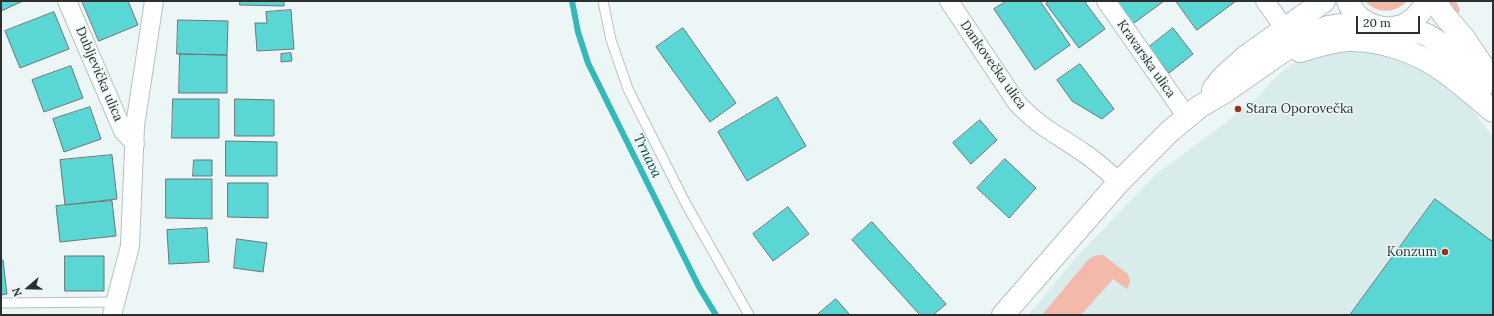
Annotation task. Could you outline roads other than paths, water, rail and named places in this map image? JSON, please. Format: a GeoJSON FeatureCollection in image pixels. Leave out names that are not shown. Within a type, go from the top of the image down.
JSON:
{"type":"FeatureCollection","features":[{"type":"Feature","properties":{"kind":"main road"},"geometry":{"type":"LineString","coordinates":[[1269,62],[1324,1]]}},
{"type":"Feature","properties":{"kind":"main road"},"geometry":{"type":"LineString","coordinates":[[1348,1],[1359,18],[1371,25]]}},
{"type":"Feature","properties":{"kind":"main road"},"geometry":{"type":"LineString","coordinates":[[1397,27],[1411,21],[1422,11],[1427,1]]}},
{"type":"Feature","properties":{"kind":"main road"},"geometry":{"type":"LineString","coordinates":[[1435,1],[1444,15],[1464,37],[1493,81]]}},
{"type":"Feature","properties":{"kind":"main road"},"geometry":{"type":"LineString","coordinates":[[1003,315],[1119,182],[1169,132],[1192,112],[1222,78],[1245,57],[1294,33],[1353,24],[1371,25],[1385,28],[1397,27],[1427,35],[1448,50],[1471,77],[1493,112]]}},
{"type":"Feature","properties":{"kind":"main road"},"geometry":{"type":"LineString","coordinates":[[1192,112],[1269,62],[1315,46],[1348,40],[1397,48],[1421,58],[1440,69],[1493,112]]}},
{"type":"Feature","properties":{"kind":"street","name":"Dubljevička ulica"},"geometry":{"type":"LineString","coordinates":[[67,1],[123,131],[135,144]]}},
{"type":"Feature","properties":{"kind":"street","name":"Dubljevička ulica"},"geometry":{"type":"LineString","coordinates":[[114,309],[130,246],[135,126],[154,1]]}},
{"type":"Feature","properties":{"kind":"street","name":"Dankovečka ulica"},"geometry":{"type":"LineString","coordinates":[[949,1],[1017,103],[1028,115],[1043,127],[1095,161],[1119,182]]}},
{"type":"Feature","properties":{"kind":"street","name":"Kravarska ulica"},"geometry":{"type":"LineString","coordinates":[[1106,1],[1192,112]]}},
{"type":"Feature","properties":{"kind":"street"},"geometry":{"type":"LineString","coordinates":[[1265,1],[1294,33]]}},
{"type":"Feature","properties":{"kind":"lane"},"geometry":{"type":"LineString","coordinates":[[602,1],[611,40],[628,89],[686,204],[749,315]]}},
{"type":"Feature","properties":{"kind":"lane"},"geometry":{"type":"LineString","coordinates":[[1,303],[114,309]]}},
{"type":"Feature","properties":{"kind":"waterway","name":"Trnava"},"geometry":{"type":"LineString","coordinates":[[572,1],[578,32],[588,63],[699,287],[716,315]]}},
{"type":"Feature","properties":{"kind":"place","name":"Stara Oporovečka"},"geometry":{"type":"Point","coordinates":[1238,109]}},
{"type":"Feature","properties":{"kind":"place","name":"Konzum"},"geometry":{"type":"Point","coordinates":[1445,252]}}]}
